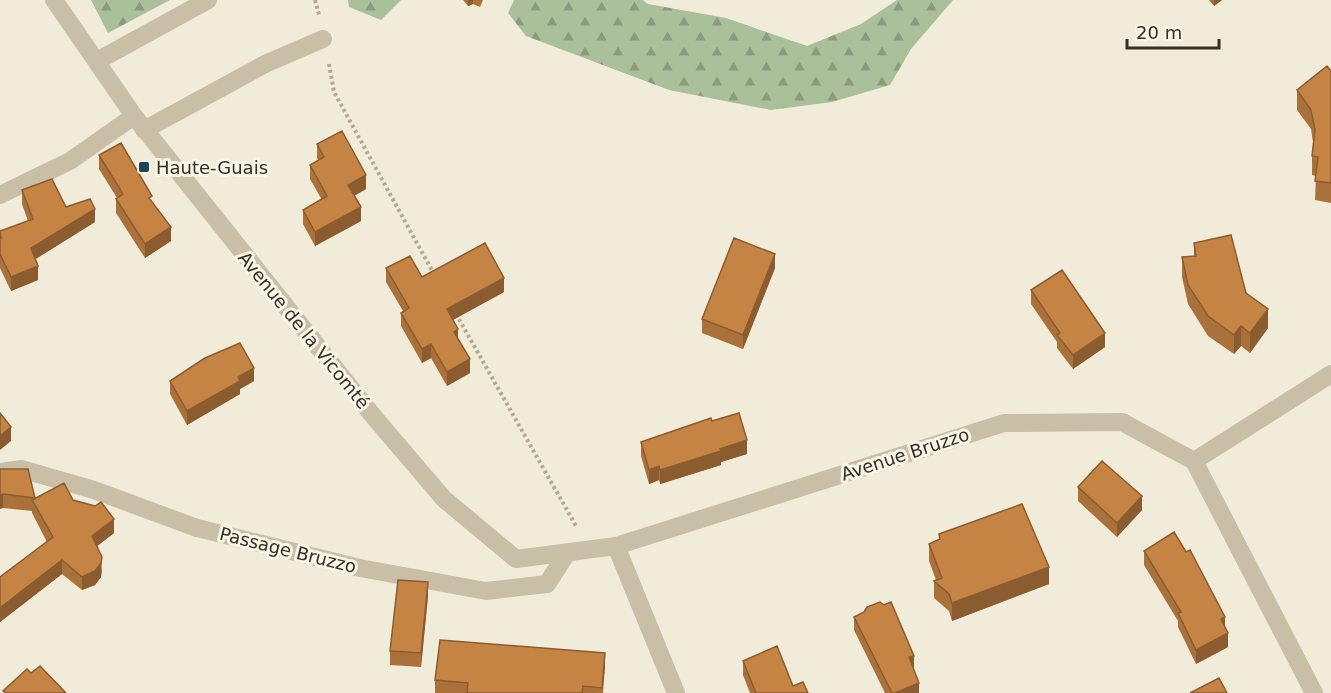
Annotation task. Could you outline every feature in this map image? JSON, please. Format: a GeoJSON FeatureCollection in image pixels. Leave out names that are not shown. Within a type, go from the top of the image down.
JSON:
{"type":"FeatureCollection","features":[{"type":"Feature","properties":{"kind":"street","name":"Avenue de la Vicomté"},"geometry":{"type":"LineString","coordinates":[[54,0],[139,123],[444,499],[516,559],[616,546]]}},
{"type":"Feature","properties":{"kind":"street"},"geometry":{"type":"LineString","coordinates":[[97,61],[208,0]]}},
{"type":"Feature","properties":{"kind":"street"},"geometry":{"type":"LineString","coordinates":[[0,195],[70,161],[139,123],[323,39]]}},
{"type":"Feature","properties":{"kind":"street"},"geometry":{"type":"LineString","coordinates":[[1314,693],[1194,461],[1331,374]]}},
{"type":"Feature","properties":{"kind":"street","name":"Avenue Bruzzo"},"geometry":{"type":"LineString","coordinates":[[616,546],[1004,423],[1122,422],[1194,461]]}},
{"type":"Feature","properties":{"kind":"street","name":"Passage Bruzzo"},"geometry":{"type":"LineString","coordinates":[[0,472],[21,469],[94,490],[196,528],[360,568],[486,591],[547,584],[567,553]]}},
{"type":"Feature","properties":{"kind":"street"},"geometry":{"type":"LineString","coordinates":[[616,546],[676,693]]}},
{"type":"Feature","properties":{"kind":"path"},"geometry":{"type":"LineString","coordinates":[[315,0],[334,92],[438,281]]}},
{"type":"Feature","properties":{"kind":"path"},"geometry":{"type":"LineString","coordinates":[[455,312],[530,448],[577,525],[567,553]]}},
{"type":"Feature","properties":{"kind":"green space"},"geometry":{"type":"Polygon","coordinates":[[[91,0],[170,0],[108,33],[91,0]]]}},
{"type":"Feature","properties":{"kind":"green space"},"geometry":{"type":"Polygon","coordinates":[[[348,0],[401,0],[381,20],[349,7],[348,0]]]}},
{"type":"Feature","properties":{"kind":"green space"},"geometry":{"type":"Polygon","coordinates":[[[514,0],[643,0],[648,4],[726,18],[807,46],[861,24],[897,0],[953,0],[911,49],[890,85],[832,102],[771,110],[669,90],[526,36],[508,13],[514,0]]]}},
{"type":"Feature","properties":{"kind":"building"},"geometry":{"type":"Polygon","coordinates":[[[1327,66],[1331,71],[1331,183],[1315,181],[1318,157],[1312,156],[1315,130],[1311,110],[1297,90],[1327,66]]]}},
{"type":"Feature","properties":{"kind":"building"},"geometry":{"type":"Polygon","coordinates":[[[342,131],[366,175],[348,185],[361,207],[315,232],[303,210],[327,196],[310,165],[324,157],[317,144],[342,131]]]}},
{"type":"Feature","properties":{"kind":"building"},"geometry":{"type":"Polygon","coordinates":[[[121,143],[152,196],[149,198],[171,227],[145,244],[116,199],[123,194],[99,155],[121,143]]]}},
{"type":"Feature","properties":{"kind":"building"},"geometry":{"type":"Polygon","coordinates":[[[52,179],[66,207],[90,199],[95,209],[31,248],[38,266],[11,277],[0,254],[0,231],[33,219],[22,190],[52,179]]]}},
{"type":"Feature","properties":{"kind":"building"},"geometry":{"type":"Polygon","coordinates":[[[1231,235],[1246,293],[1268,309],[1250,333],[1241,326],[1234,335],[1208,316],[1188,285],[1182,257],[1196,256],[1194,243],[1231,235]]]}},
{"type":"Feature","properties":{"kind":"building"},"geometry":{"type":"Polygon","coordinates":[[[734,238],[775,254],[743,335],[702,319],[734,238]]]}},
{"type":"Feature","properties":{"kind":"building"},"geometry":{"type":"Polygon","coordinates":[[[485,243],[504,278],[447,309],[458,329],[454,332],[470,359],[447,372],[431,344],[422,349],[401,313],[409,308],[386,268],[410,256],[422,277],[485,243]]]}},
{"type":"Feature","properties":{"kind":"building"},"geometry":{"type":"Polygon","coordinates":[[[1062,270],[1105,333],[1073,355],[1057,335],[1060,333],[1031,290],[1062,270]]]}},
{"type":"Feature","properties":{"kind":"building"},"geometry":{"type":"Polygon","coordinates":[[[240,343],[254,368],[238,377],[240,381],[187,411],[170,381],[205,358],[240,343]]]}},
{"type":"Feature","properties":{"kind":"building"},"geometry":{"type":"Polygon","coordinates":[[[0,413],[11,427],[0,436],[0,413]]]}},
{"type":"Feature","properties":{"kind":"building"},"geometry":{"type":"Polygon","coordinates":[[[739,413],[747,440],[720,449],[721,451],[660,470],[659,466],[649,470],[641,442],[711,418],[712,421],[739,413]]]}},
{"type":"Feature","properties":{"kind":"building"},"geometry":{"type":"Polygon","coordinates":[[[1102,461],[1142,496],[1117,523],[1078,487],[1102,461]]]}},
{"type":"Feature","properties":{"kind":"building"},"geometry":{"type":"Polygon","coordinates":[[[0,469],[28,469],[35,498],[0,495],[0,469]]]}},
{"type":"Feature","properties":{"kind":"building"},"geometry":{"type":"Polygon","coordinates":[[[64,483],[73,500],[95,506],[101,502],[114,519],[92,536],[102,557],[101,563],[95,571],[82,577],[62,560],[0,608],[0,577],[53,537],[32,500],[64,483]]]}},
{"type":"Feature","properties":{"kind":"building"},"geometry":{"type":"Polygon","coordinates":[[[1022,504],[1049,567],[952,603],[949,594],[934,581],[942,578],[929,544],[940,539],[939,534],[1022,504]]]}},
{"type":"Feature","properties":{"kind":"building"},"geometry":{"type":"Polygon","coordinates":[[[1174,532],[1186,552],[1190,550],[1225,617],[1221,619],[1228,633],[1196,650],[1178,613],[1181,612],[1144,551],[1174,532]]]}},
{"type":"Feature","properties":{"kind":"building"},"geometry":{"type":"Polygon","coordinates":[[[398,580],[428,582],[421,653],[390,651],[398,580]]]}},
{"type":"Feature","properties":{"kind":"building"},"geometry":{"type":"Polygon","coordinates":[[[880,602],[884,605],[891,602],[914,656],[909,657],[919,683],[895,693],[892,693],[854,617],[864,612],[867,607],[880,602]]]}},
{"type":"Feature","properties":{"kind":"building"},"geometry":{"type":"Polygon","coordinates":[[[440,640],[605,653],[602,688],[583,686],[582,693],[467,693],[468,683],[435,680],[440,640]]]}},
{"type":"Feature","properties":{"kind":"building"},"geometry":{"type":"Polygon","coordinates":[[[777,646],[793,686],[803,682],[808,693],[756,693],[743,661],[777,646]]]}},
{"type":"Feature","properties":{"kind":"building"},"geometry":{"type":"Polygon","coordinates":[[[40,666],[66,693],[6,693],[3,691],[27,669],[31,673],[40,666]]]}},
{"type":"Feature","properties":{"kind":"building"},"geometry":{"type":"Polygon","coordinates":[[[1219,678],[1227,693],[1190,693],[1219,678]]]}},
{"type":"Feature","properties":{"kind":"place","name":"Haute-Guais"},"geometry":{"type":"Point","coordinates":[144,167]}}]}
